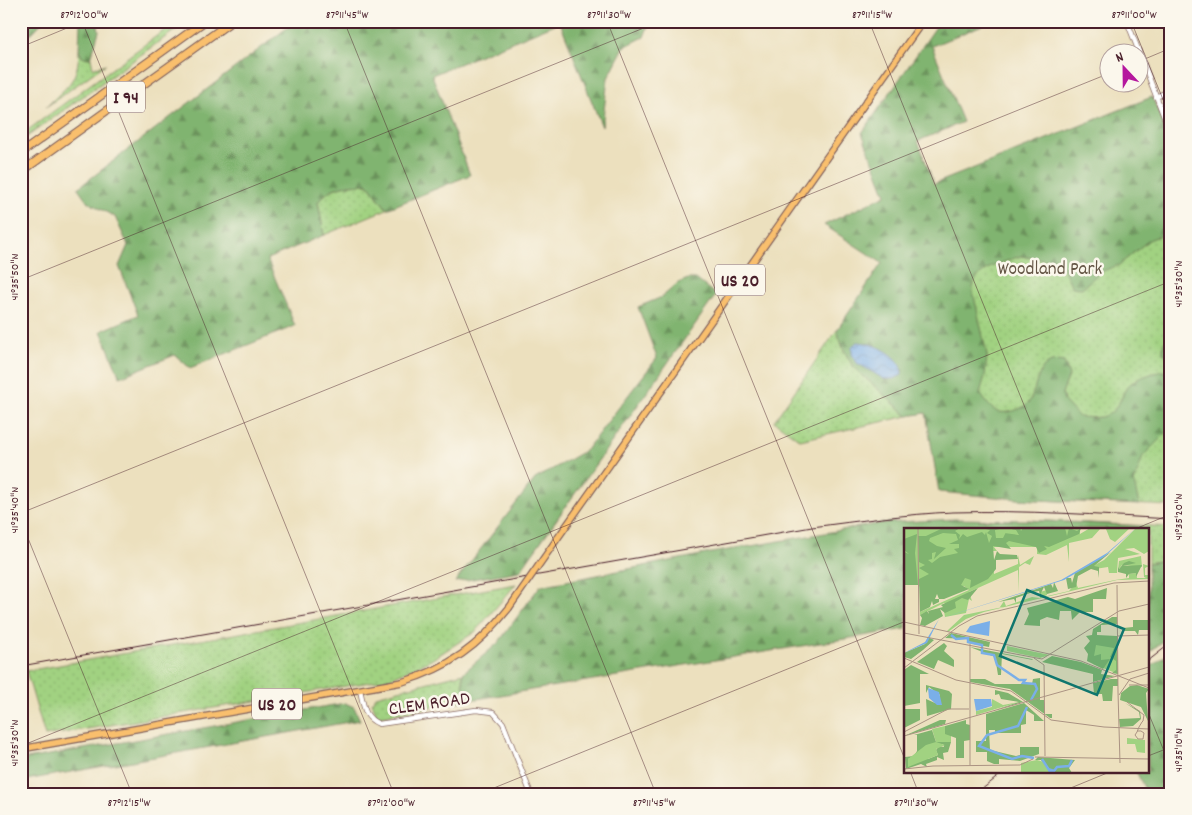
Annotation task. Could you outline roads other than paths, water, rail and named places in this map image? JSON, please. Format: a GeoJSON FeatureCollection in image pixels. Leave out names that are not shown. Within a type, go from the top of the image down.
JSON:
{"type":"FeatureCollection","features":[{"type":"Feature","properties":{"kind":"highway","name":"I 94"},"geometry":{"type":"LineString","coordinates":[[21,153],[205,21]]}},
{"type":"Feature","properties":{"kind":"highway","name":"I 94"},"geometry":{"type":"LineString","coordinates":[[21,172],[232,21]]}},
{"type":"Feature","properties":{"kind":"main road","name":"US 20"},"geometry":{"type":"LineString","coordinates":[[21,749],[402,682],[422,676],[448,664],[479,642],[509,608],[923,21]]}},
{"type":"Feature","properties":{"kind":"street"},"geometry":{"type":"LineString","coordinates":[[1127,21],[1135,42]]}},
{"type":"Feature","properties":{"kind":"street"},"geometry":{"type":"LineString","coordinates":[[1150,81],[1171,135]]}},
{"type":"Feature","properties":{"kind":"street"},"geometry":{"type":"LineString","coordinates":[[1156,97],[1171,90]]}},
{"type":"Feature","properties":{"kind":"street","name":"CLEM ROAD"},"geometry":{"type":"LineString","coordinates":[[360,690],[367,715],[370,720],[379,724],[476,710],[493,712],[503,723],[531,794]]}},
{"type":"Feature","properties":{"kind":"water"},"geometry":{"type":"Polygon","coordinates":[[[857,342],[874,345],[886,351],[900,364],[902,375],[894,379],[884,379],[857,363],[852,354],[852,347],[857,342]]]}},
{"type":"Feature","properties":{"kind":"railway"},"geometry":{"type":"LineString","coordinates":[[21,666],[812,527],[865,520],[953,512],[1062,513],[1171,519]]}},
{"type":"Feature","properties":{"kind":"railway"},"geometry":{"type":"LineString","coordinates":[[1150,659],[1171,643]]}},
{"type":"Feature","properties":{"kind":"railway"},"geometry":{"type":"LineString","coordinates":[[976,794],[1004,772]]}},
{"type":"Feature","properties":{"kind":"park label","name":"Woodland Park"},"geometry":{"type":"Point","coordinates":[1050,267]}}]}
